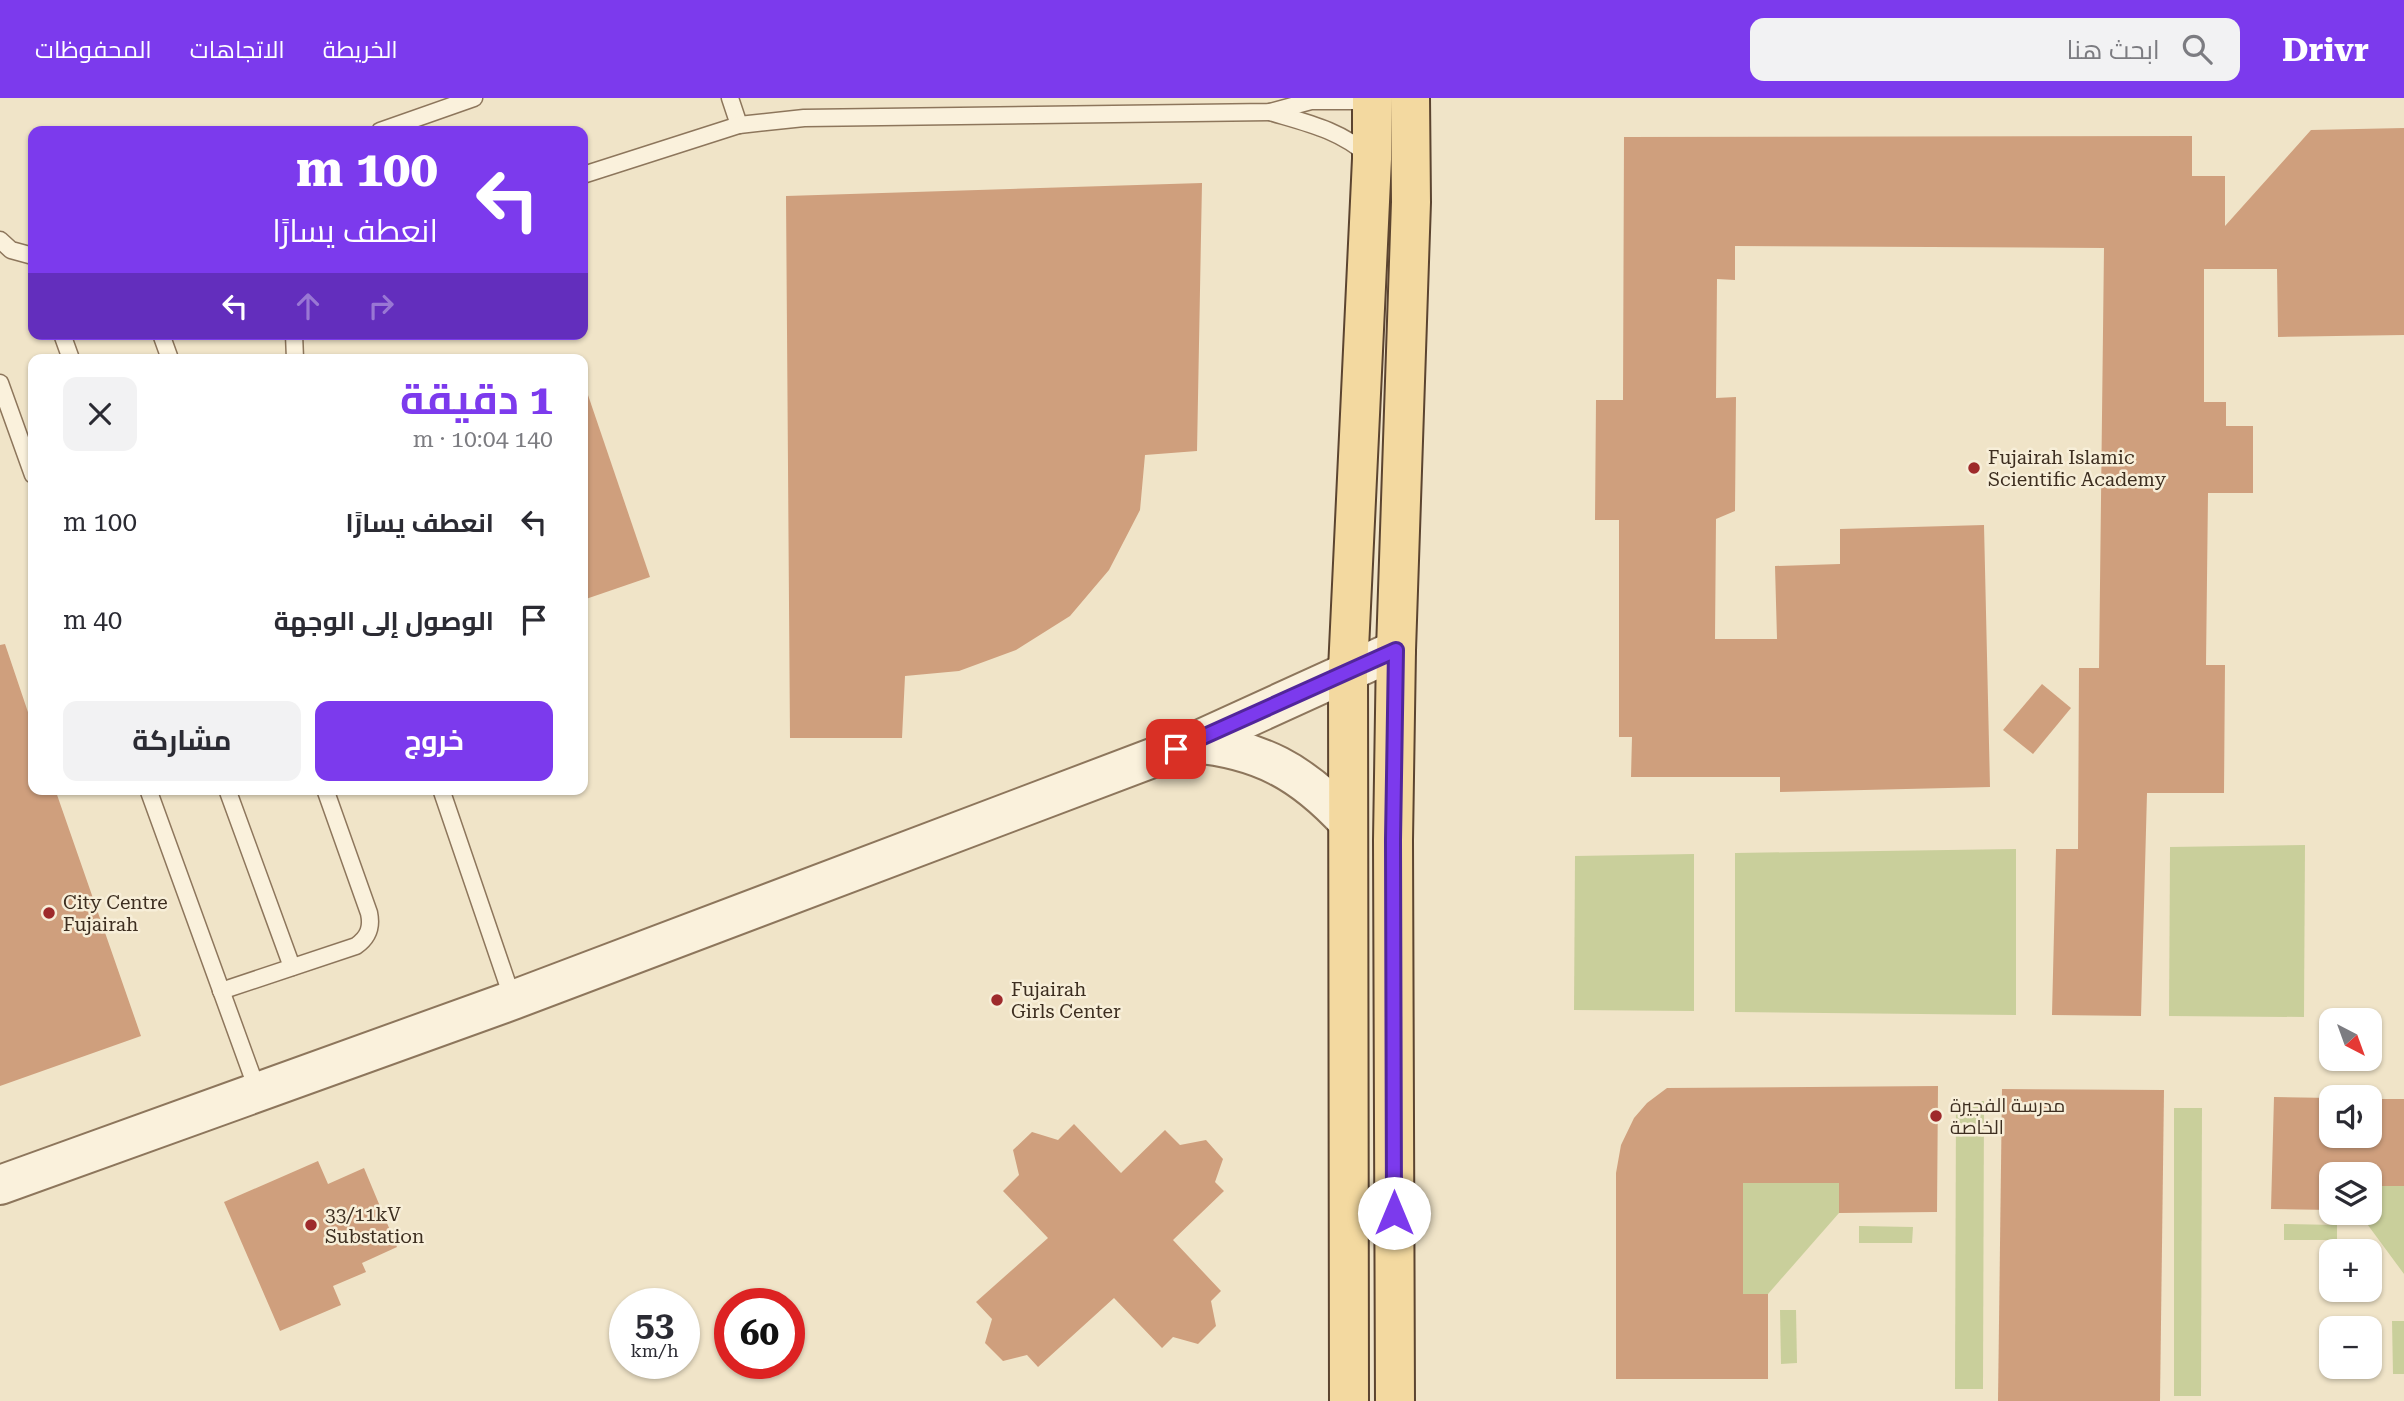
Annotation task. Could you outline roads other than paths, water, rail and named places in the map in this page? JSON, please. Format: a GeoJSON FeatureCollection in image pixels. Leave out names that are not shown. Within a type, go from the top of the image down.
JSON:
{"type":"FeatureCollection","features":[{"type":"Feature","properties":{"kind":"main road"},"geometry":{"type":"LineString","coordinates":[[1349,1401],[1348,670],[1372,159],[1372,99],[1410,101],[1412,202],[1396,650],[1393,840],[1395,1401]]}},
{"type":"Feature","properties":{"kind":"street"},"geometry":{"type":"LineString","coordinates":[[0,1185],[513,1000],[1192,743],[1396,650]]}},
{"type":"Feature","properties":{"kind":"street"},"geometry":{"type":"LineString","coordinates":[[1192,743],[1251,753],[1278,765],[1327,799],[1348,822]]}},
{"type":"Feature","properties":{"kind":"lane"},"geometry":{"type":"LineString","coordinates":[[394,126],[474,98]]}},
{"type":"Feature","properties":{"kind":"lane"},"geometry":{"type":"LineString","coordinates":[[730,98],[739,125]]}},
{"type":"Feature","properties":{"kind":"lane"},"geometry":{"type":"LineString","coordinates":[[588,173],[739,125],[804,118],[1270,112],[1321,100],[1372,99]]}},
{"type":"Feature","properties":{"kind":"lane"},"geometry":{"type":"LineString","coordinates":[[1270,112],[1326,128],[1343,136],[1372,159]]}},
{"type":"Feature","properties":{"kind":"lane"},"geometry":{"type":"LineString","coordinates":[[0,240],[11,250],[28,255]]}},
{"type":"Feature","properties":{"kind":"lane"},"geometry":{"type":"LineString","coordinates":[[0,383],[28,460]]}},
{"type":"Feature","properties":{"kind":"lane"},"geometry":{"type":"LineString","coordinates":[[150,795],[258,1092]]}},
{"type":"Feature","properties":{"kind":"lane"},"geometry":{"type":"LineString","coordinates":[[229,795],[292,967]]}},
{"type":"Feature","properties":{"kind":"lane"},"geometry":{"type":"LineString","coordinates":[[221,991],[356,946],[369,933],[371,923],[327,795]]}},
{"type":"Feature","properties":{"kind":"lane"},"geometry":{"type":"LineString","coordinates":[[443,795],[513,1000]]}},
{"type":"Feature","properties":{"kind":"place","name":"Fujairah Islamic Scientific Academy"},"geometry":{"type":"Point","coordinates":[1974,468]}},
{"type":"Feature","properties":{"kind":"place","name":"City Centre Fujairah"},"geometry":{"type":"Point","coordinates":[49,913]}},
{"type":"Feature","properties":{"kind":"place","name":"Fujairah Girls Center"},"geometry":{"type":"Point","coordinates":[997,1000]}},
{"type":"Feature","properties":{"kind":"place","name":"مدرسة الفجيرة الخاصة"},"geometry":{"type":"Point","coordinates":[1936,1116]}},
{"type":"Feature","properties":{"kind":"place","name":"33/11kV Substation"},"geometry":{"type":"Point","coordinates":[311,1225]}}]}
